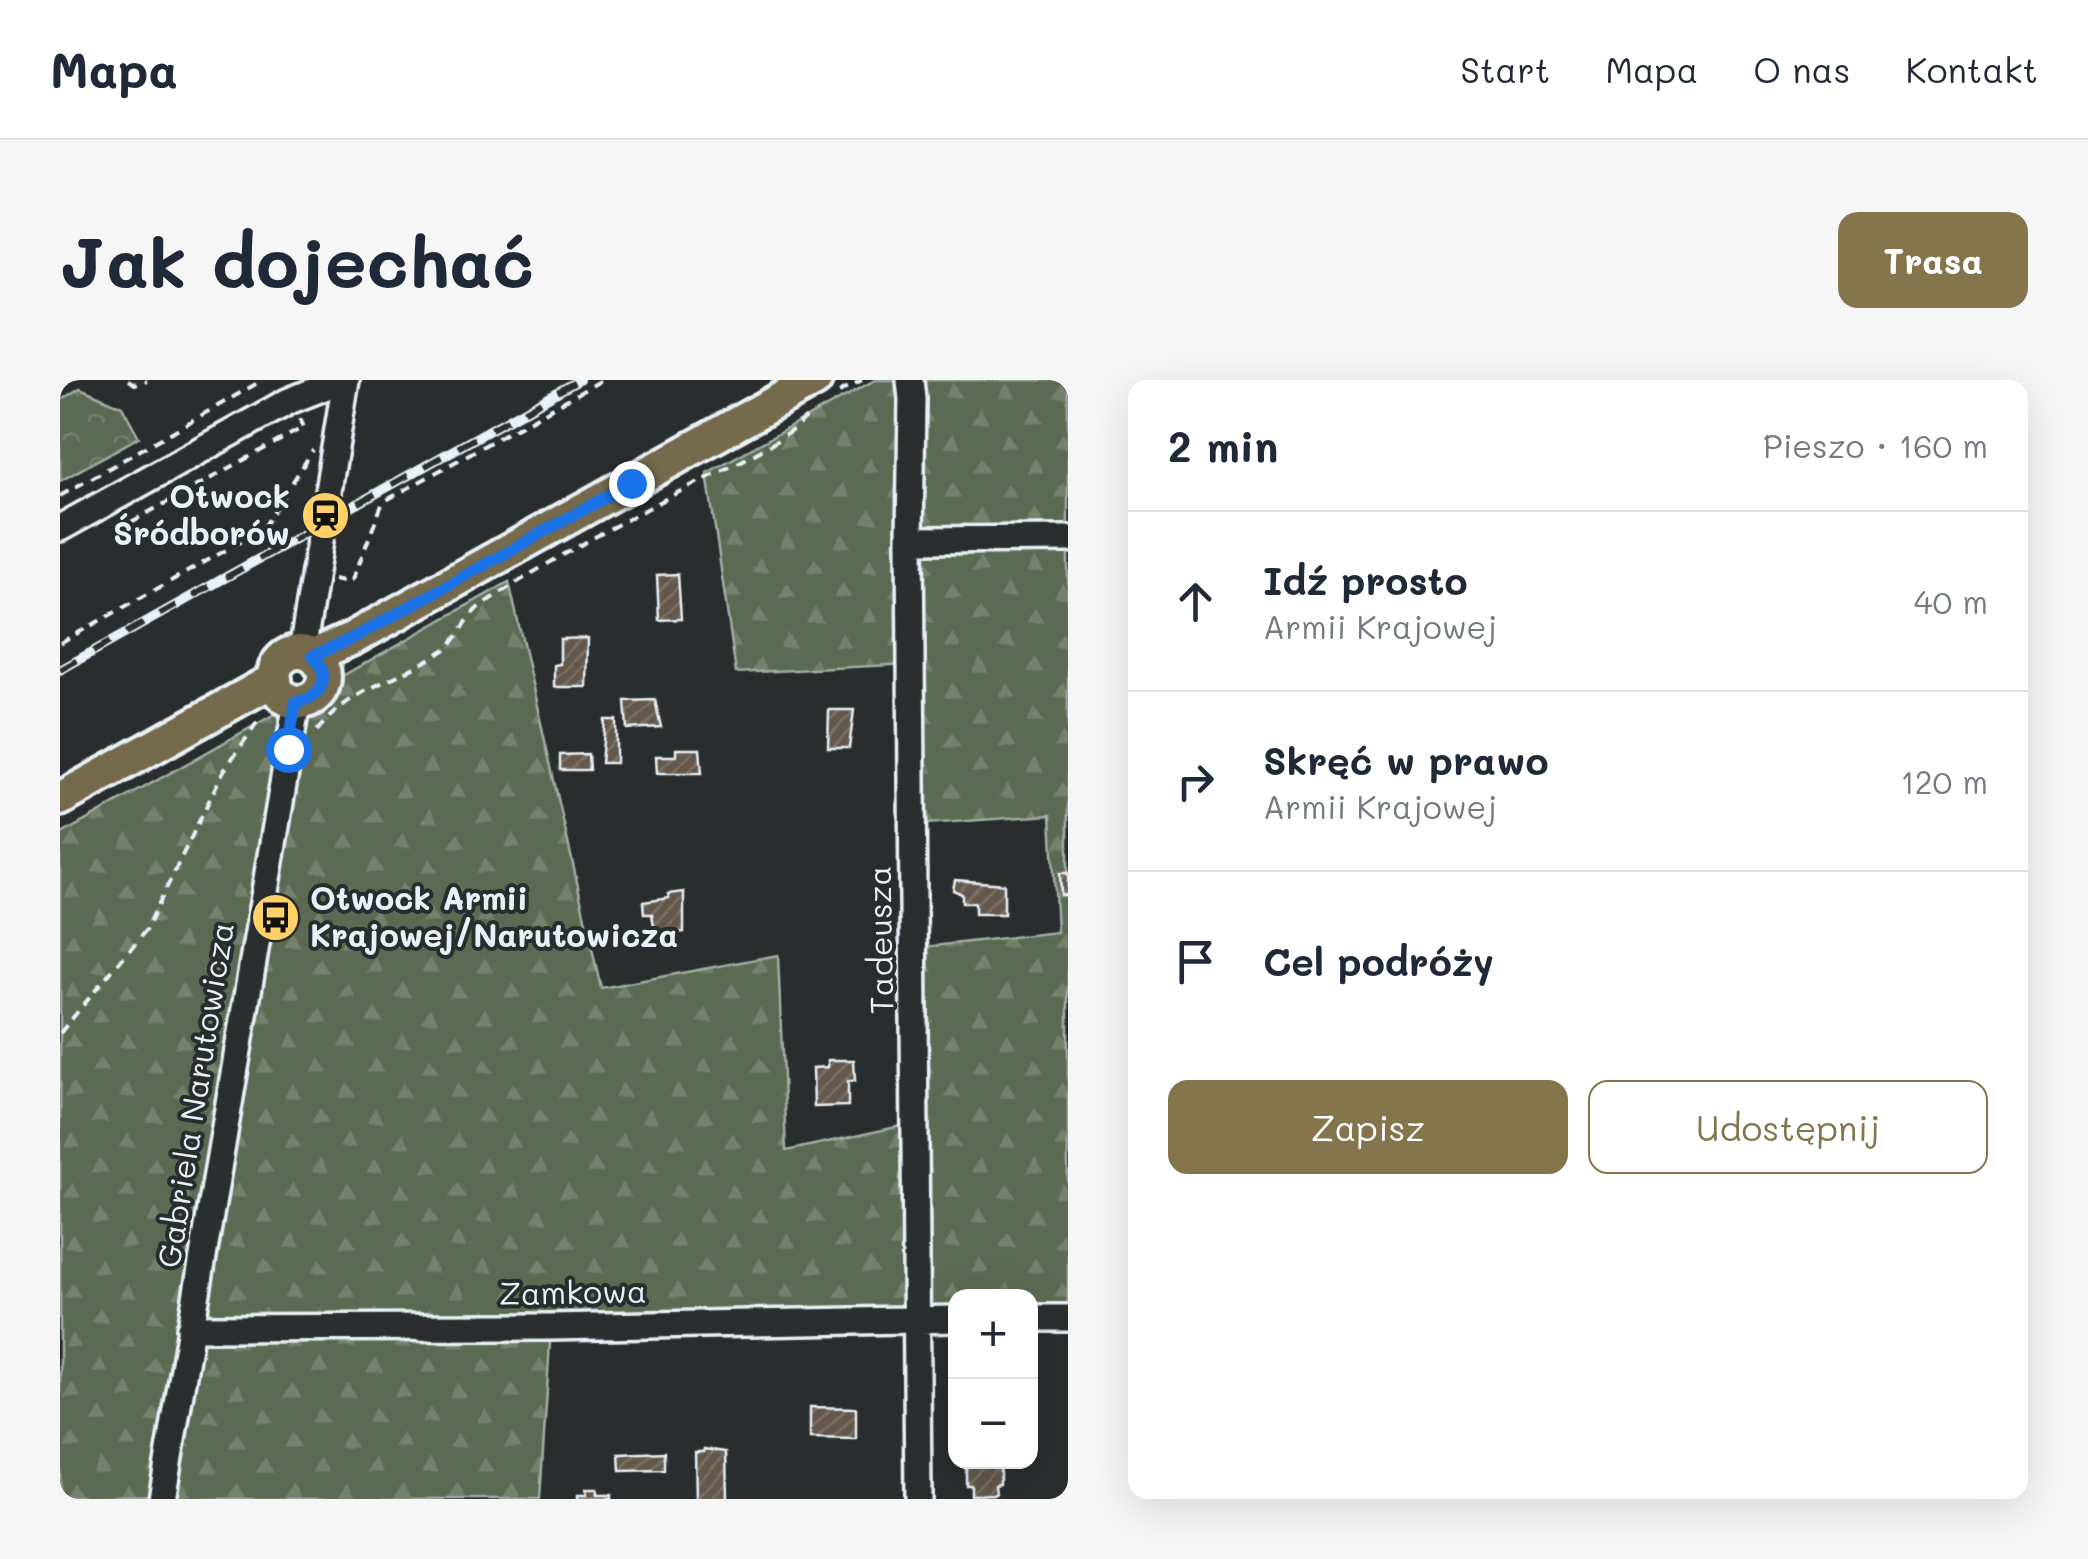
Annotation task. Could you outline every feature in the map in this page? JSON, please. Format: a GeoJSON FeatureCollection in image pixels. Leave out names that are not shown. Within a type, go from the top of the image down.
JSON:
{"type":"FeatureCollection","features":[{"type":"Feature","properties":{"kind":"main road"},"geometry":{"type":"LineString","coordinates":[[307,654],[353,638],[823,394]]}},
{"type":"Feature","properties":{"kind":"main road"},"geometry":{"type":"LineString","coordinates":[[60,799],[285,690],[310,700],[321,690],[324,677],[321,664],[307,654]]}},
{"type":"Feature","properties":{"kind":"street"},"geometry":{"type":"LineString","coordinates":[[60,528],[290,401],[344,380],[307,654]]}},
{"type":"Feature","properties":{"kind":"street","name":"Tadeusza"},"geometry":{"type":"LineString","coordinates":[[910,380],[918,1499]]}},
{"type":"Feature","properties":{"kind":"street"},"geometry":{"type":"LineString","coordinates":[[910,540],[1068,539]]}},
{"type":"Feature","properties":{"kind":"street","name":"Gabriela Narutowicza"},"geometry":{"type":"LineString","coordinates":[[162,1499],[285,690]]}},
{"type":"Feature","properties":{"kind":"street"},"geometry":{"type":"LineString","coordinates":[[1038,1318],[1068,1318]]}},
{"type":"Feature","properties":{"kind":"street","name":"Zamkowa"},"geometry":{"type":"LineString","coordinates":[[190,1328],[551,1327],[948,1319]]}},
{"type":"Feature","properties":{"kind":"path"},"geometry":{"type":"LineString","coordinates":[[128,380],[135,384],[146,380]]}},
{"type":"Feature","properties":{"kind":"path"},"geometry":{"type":"LineString","coordinates":[[60,496],[250,383],[263,380]]}},
{"type":"Feature","properties":{"kind":"path"},"geometry":{"type":"LineString","coordinates":[[330,578],[349,582],[353,579],[383,502],[602,380]]}},
{"type":"Feature","properties":{"kind":"path"},"geometry":{"type":"LineString","coordinates":[[309,743],[332,714],[360,692],[410,670],[454,642],[478,607],[602,534],[786,437],[823,394],[862,380]]}},
{"type":"Feature","properties":{"kind":"path"},"geometry":{"type":"LineString","coordinates":[[103,531],[118,523],[122,527],[304,426],[290,401]]}},
{"type":"Feature","properties":{"kind":"path"},"geometry":{"type":"LineString","coordinates":[[60,642],[262,530],[310,452],[322,451]]}},
{"type":"Feature","properties":{"kind":"path"},"geometry":{"type":"LineString","coordinates":[[60,1033],[146,930],[223,772],[258,722]]}},
{"type":"Feature","properties":{"kind":"green space"},"geometry":{"type":"Polygon","coordinates":[[[875,380],[1068,380],[1068,1318],[1038,1318],[1038,1289],[948,1289],[948,1319],[551,1327],[540,1499],[60,1497],[60,835],[509,582],[601,988],[778,955],[786,1151],[915,1123],[914,948],[1057,932],[1051,815],[913,825],[911,664],[736,673],[707,473],[875,380]]]}},
{"type":"Feature","properties":{"kind":"green space"},"geometry":{"type":"Polygon","coordinates":[[[80,388],[122,406],[139,437],[60,481],[60,401],[80,388]]]}},
{"type":"Feature","properties":{"kind":"building"},"geometry":{"type":"Polygon","coordinates":[[[678,574],[681,619],[659,620],[657,575],[678,574]]]}},
{"type":"Feature","properties":{"kind":"building"},"geometry":{"type":"Polygon","coordinates":[[[588,638],[587,687],[554,687],[554,665],[560,664],[560,639],[588,638]]]}},
{"type":"Feature","properties":{"kind":"building"},"geometry":{"type":"Polygon","coordinates":[[[655,700],[661,727],[627,729],[625,701],[655,700]]]}},
{"type":"Feature","properties":{"kind":"building"},"geometry":{"type":"Polygon","coordinates":[[[829,710],[854,710],[849,748],[828,748],[829,710]]]}},
{"type":"Feature","properties":{"kind":"building"},"geometry":{"type":"Polygon","coordinates":[[[605,720],[616,720],[616,763],[601,763],[605,720]]]}},
{"type":"Feature","properties":{"kind":"building"},"geometry":{"type":"Polygon","coordinates":[[[676,749],[700,749],[702,773],[657,773],[656,756],[676,756],[676,749]]]}},
{"type":"Feature","properties":{"kind":"building"},"geometry":{"type":"Polygon","coordinates":[[[588,754],[589,770],[560,770],[560,755],[588,754]]]}},
{"type":"Feature","properties":{"kind":"building"},"geometry":{"type":"Polygon","coordinates":[[[1060,873],[1068,873],[1068,895],[1061,895],[1060,873]]]}},
{"type":"Feature","properties":{"kind":"building"},"geometry":{"type":"Polygon","coordinates":[[[955,880],[1004,884],[1004,914],[975,914],[975,903],[962,903],[962,894],[953,890],[955,880]]]}},
{"type":"Feature","properties":{"kind":"building"},"geometry":{"type":"Polygon","coordinates":[[[684,892],[684,932],[669,933],[670,944],[657,946],[652,914],[644,914],[643,902],[684,892]]]}},
{"type":"Feature","properties":{"kind":"building"},"geometry":{"type":"Polygon","coordinates":[[[828,1060],[854,1060],[855,1081],[848,1081],[848,1106],[814,1107],[813,1068],[828,1067],[828,1060]]]}},
{"type":"Feature","properties":{"kind":"building"},"geometry":{"type":"Polygon","coordinates":[[[810,1407],[856,1408],[856,1439],[810,1438],[810,1407]]]}},
{"type":"Feature","properties":{"kind":"building"},"geometry":{"type":"Polygon","coordinates":[[[664,1452],[664,1470],[620,1471],[619,1454],[664,1452]]]}},
{"type":"Feature","properties":{"kind":"building"},"geometry":{"type":"Polygon","coordinates":[[[695,1452],[726,1452],[727,1499],[696,1499],[695,1452]]]}},
{"type":"Feature","properties":{"kind":"building"},"geometry":{"type":"Polygon","coordinates":[[[966,1469],[1000,1469],[996,1494],[971,1495],[971,1485],[966,1485],[966,1469]]]}},
{"type":"Feature","properties":{"kind":"building"},"geometry":{"type":"Polygon","coordinates":[[[586,1489],[597,1489],[597,1495],[611,1495],[611,1499],[577,1499],[577,1495],[587,1495],[586,1489]]]}},
{"type":"Feature","properties":{"kind":"railway"},"geometry":{"type":"LineString","coordinates":[[60,670],[579,380]]}},
{"type":"Feature","properties":{"kind":"place","name":"Otwock Śródborów"},"geometry":{"type":"Point","coordinates":[325,515]}},
{"type":"Feature","properties":{"kind":"place","name":"Otwock Armii Krajowej/Narutowicza"},"geometry":{"type":"Point","coordinates":[275,917]}},
{"type":"Feature","properties":{"kind":"route"},"geometry":{"type":"LineString","coordinates":[[288,749],[296,702],[310,700],[321,690],[321,664],[313,656],[353,638],[631,483]]}}]}
